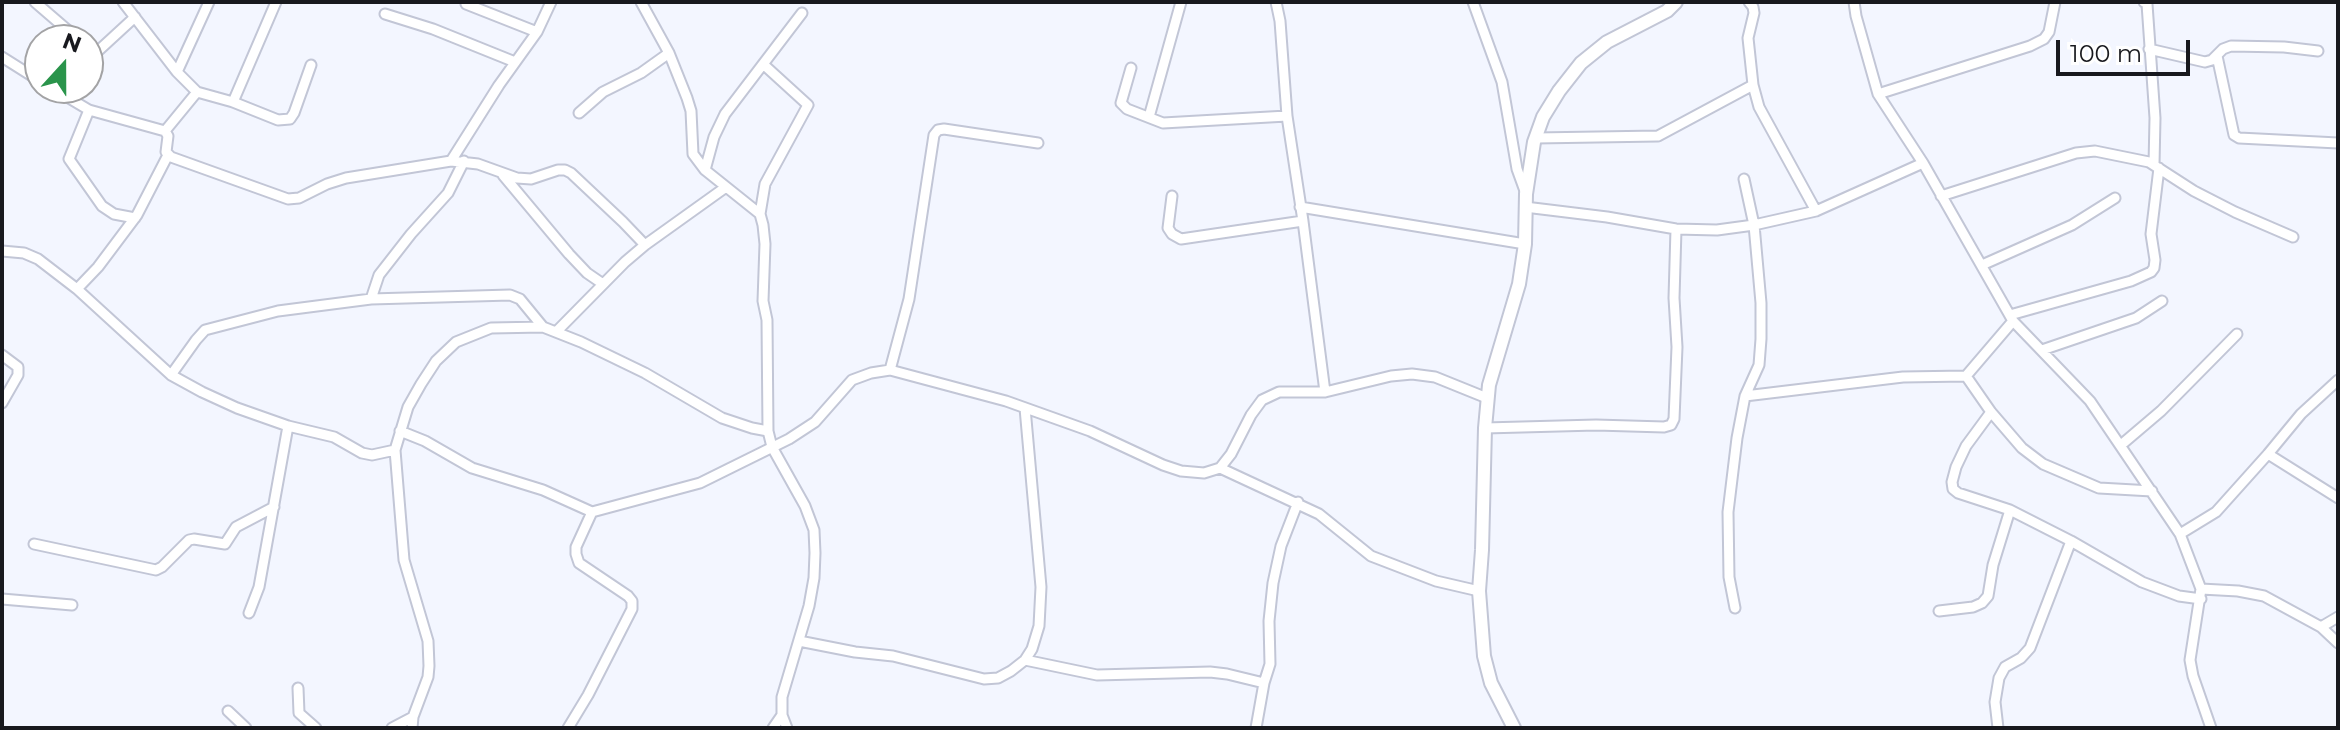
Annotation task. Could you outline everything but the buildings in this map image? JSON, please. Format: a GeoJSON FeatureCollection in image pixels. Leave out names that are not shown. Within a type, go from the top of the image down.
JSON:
{"type":"FeatureCollection","features":[{"type":"Feature","properties":{"kind":"street"},"geometry":{"type":"LineString","coordinates":[[35,2],[60,24]]}},
{"type":"Feature","properties":{"kind":"street"},"geometry":{"type":"LineString","coordinates":[[123,2],[177,72],[197,92],[278,120],[290,119],[311,65]]}},
{"type":"Feature","properties":{"kind":"street"},"geometry":{"type":"LineString","coordinates":[[177,72],[209,2]]}},
{"type":"Feature","properties":{"kind":"street"},"geometry":{"type":"LineString","coordinates":[[233,102],[276,2]]}},
{"type":"Feature","properties":{"kind":"street"},"geometry":{"type":"LineString","coordinates":[[451,161],[537,32],[551,2]]}},
{"type":"Feature","properties":{"kind":"street"},"geometry":{"type":"LineString","coordinates":[[641,2],[669,53],[691,111],[693,154],[705,170],[760,214]]}},
{"type":"Feature","properties":{"kind":"street"},"geometry":{"type":"LineString","coordinates":[[1149,117],[1181,2]]}},
{"type":"Feature","properties":{"kind":"street"},"geometry":{"type":"LineString","coordinates":[[1276,2],[1287,116],[1325,392]]}},
{"type":"Feature","properties":{"kind":"street"},"geometry":{"type":"LineString","coordinates":[[1473,2],[1502,82],[1517,169],[1526,200]]}},
{"type":"Feature","properties":{"kind":"street"},"geometry":{"type":"LineString","coordinates":[[1749,2],[1754,13],[1748,38],[1753,85],[1759,107],[1816,211]]}},
{"type":"Feature","properties":{"kind":"street"},"geometry":{"type":"LineString","coordinates":[[1854,2],[1878,94],[1923,163],[2012,318],[2090,401],[2180,534],[2201,594],[2190,660],[2211,728]]}},
{"type":"Feature","properties":{"kind":"street"},"geometry":{"type":"LineString","coordinates":[[1878,94],[2044,39],[2049,32],[2055,2]]}},
{"type":"Feature","properties":{"kind":"street"},"geometry":{"type":"LineString","coordinates":[[1966,376],[2012,318],[2131,281],[2154,268],[2151,234],[2156,166],[2155,118],[2147,4],[2144,2]]}},
{"type":"Feature","properties":{"kind":"street"},"geometry":{"type":"LineString","coordinates":[[466,4],[537,32]]}},
{"type":"Feature","properties":{"kind":"street"},"geometry":{"type":"LineString","coordinates":[[1514,728],[1491,683],[1484,656],[1479,591],[1485,428],[1487,398],[1512,314],[1525,244],[1526,200],[1536,138],[1543,117],[1581,63],[1607,42],[1667,5]]}},
{"type":"Feature","properties":{"kind":"street"},"geometry":{"type":"LineString","coordinates":[[705,170],[718,125],[802,13]]}},
{"type":"Feature","properties":{"kind":"street"},"geometry":{"type":"LineString","coordinates":[[385,14],[433,29],[515,62]]}},
{"type":"Feature","properties":{"kind":"street"},"geometry":{"type":"LineString","coordinates":[[104,45],[135,17]]}},
{"type":"Feature","properties":{"kind":"street"},"geometry":{"type":"LineString","coordinates":[[2149,49],[2205,62],[2231,46],[2318,51]]}},
{"type":"Feature","properties":{"kind":"street"},"geometry":{"type":"LineString","coordinates":[[579,113],[603,92],[641,73],[669,53]]}},
{"type":"Feature","properties":{"kind":"street"},"geometry":{"type":"LineString","coordinates":[[2217,56],[2234,135],[2239,138],[2338,143]]}},
{"type":"Feature","properties":{"kind":"street"},"geometry":{"type":"LineString","coordinates":[[2,57],[24,71]]}},
{"type":"Feature","properties":{"kind":"street"},"geometry":{"type":"LineString","coordinates":[[763,64],[808,105],[765,184],[760,214],[765,244],[763,303],[767,320],[768,431],[772,447],[805,506],[814,530],[814,578],[782,697],[782,715],[787,728]]}},
{"type":"Feature","properties":{"kind":"street"},"geometry":{"type":"LineString","coordinates":[[1131,68],[1121,103],[1127,109],[1167,123],[1287,116]]}},
{"type":"Feature","properties":{"kind":"street"},"geometry":{"type":"LineString","coordinates":[[1536,138],[1658,136],[1753,85]]}},
{"type":"Feature","properties":{"kind":"street"},"geometry":{"type":"LineString","coordinates":[[165,131],[197,92]]}},
{"type":"Feature","properties":{"kind":"street"},"geometry":{"type":"LineString","coordinates":[[77,289],[135,218],[168,155],[165,131],[89,110],[79,104]]}},
{"type":"Feature","properties":{"kind":"street"},"geometry":{"type":"LineString","coordinates":[[89,110],[69,159],[102,206],[114,214],[135,218]]}},
{"type":"Feature","properties":{"kind":"street"},"geometry":{"type":"LineString","coordinates":[[890,370],[909,299],[934,135],[944,129],[1038,143]]}},
{"type":"Feature","properties":{"kind":"street"},"geometry":{"type":"LineString","coordinates":[[1941,196],[2076,153],[2095,151],[2156,166],[2222,205],[2293,237]]}},
{"type":"Feature","properties":{"kind":"street"},"geometry":{"type":"LineString","coordinates":[[168,155],[288,199],[299,198],[346,178],[451,161],[478,164],[503,174],[531,179],[565,170],[645,245]]}},
{"type":"Feature","properties":{"kind":"street"},"geometry":{"type":"LineString","coordinates":[[371,299],[379,275],[448,193],[464,161]]}},
{"type":"Feature","properties":{"kind":"street"},"geometry":{"type":"LineString","coordinates":[[1526,200],[1676,229],[1717,230],[1816,211],[1923,163]]}},
{"type":"Feature","properties":{"kind":"street"},"geometry":{"type":"LineString","coordinates":[[503,174],[569,254],[603,284]]}},
{"type":"Feature","properties":{"kind":"street"},"geometry":{"type":"LineString","coordinates":[[1735,608],[1729,577],[1728,512],[1745,396],[1756,374],[1760,352],[1761,303],[1754,225],[1744,179]]}},
{"type":"Feature","properties":{"kind":"street"},"geometry":{"type":"LineString","coordinates":[[557,331],[645,245],[726,187]]}},
{"type":"Feature","properties":{"kind":"street"},"geometry":{"type":"LineString","coordinates":[[1172,196],[1168,228],[1181,239],[1303,221]]}},
{"type":"Feature","properties":{"kind":"street"},"geometry":{"type":"LineString","coordinates":[[1982,265],[2072,225],[2115,198]]}},
{"type":"Feature","properties":{"kind":"street"},"geometry":{"type":"LineString","coordinates":[[1300,207],[1525,244]]}},
{"type":"Feature","properties":{"kind":"street"},"geometry":{"type":"LineString","coordinates":[[1485,428],[1671,425],[1674,419],[1677,347],[1674,298],[1676,229]]}},
{"type":"Feature","properties":{"kind":"street"},"geometry":{"type":"LineString","coordinates":[[2,251],[24,253],[38,259],[77,289],[171,375],[237,408],[288,426],[334,437],[362,453],[372,455],[395,450]]}},
{"type":"Feature","properties":{"kind":"street"},"geometry":{"type":"LineString","coordinates":[[171,375],[196,340],[213,326],[278,311],[371,299],[510,295],[520,299],[543,327]]}},
{"type":"Feature","properties":{"kind":"street"},"geometry":{"type":"LineString","coordinates":[[2042,350],[2136,318],[2162,301]]}},
{"type":"Feature","properties":{"kind":"street"},"geometry":{"type":"LineString","coordinates":[[392,728],[413,723],[429,666],[428,641],[404,560],[395,450],[421,384],[436,361],[456,342],[491,328],[543,327],[645,373],[722,418],[768,431]]}},
{"type":"Feature","properties":{"kind":"street"},"geometry":{"type":"LineString","coordinates":[[2121,445],[2161,411],[2237,334]]}},
{"type":"Feature","properties":{"kind":"street"},"geometry":{"type":"LineString","coordinates":[[2,355],[18,367],[18,375],[2,403]]}},
{"type":"Feature","properties":{"kind":"street"},"geometry":{"type":"LineString","coordinates":[[400,431],[425,441],[472,468],[543,490],[592,512],[700,483],[815,422],[852,380],[890,370],[1025,408],[1090,431],[1172,468],[1204,473],[1220,468],[1262,400],[1279,392],[1325,392],[1412,374],[1435,377],[1487,398]]}},
{"type":"Feature","properties":{"kind":"street"},"geometry":{"type":"LineString","coordinates":[[1745,396],[1903,377],[1966,376]]}},
{"type":"Feature","properties":{"kind":"street"},"geometry":{"type":"LineString","coordinates":[[1966,376],[2022,448],[2043,464],[2099,488],[2152,491]]}},
{"type":"Feature","properties":{"kind":"street"},"geometry":{"type":"LineString","coordinates":[[2180,534],[2216,512],[2301,414],[2338,380]]}},
{"type":"Feature","properties":{"kind":"street"},"geometry":{"type":"LineString","coordinates":[[799,641],[893,656],[984,679],[998,678],[1025,660],[1039,626],[1041,587],[1025,408]]}},
{"type":"Feature","properties":{"kind":"street"},"geometry":{"type":"LineString","coordinates":[[1991,412],[1966,446],[1956,467],[1952,482],[1953,489],[1958,493],[2010,510],[2142,582],[2179,596],[2238,591],[2264,596],[2321,627],[2338,643]]}},
{"type":"Feature","properties":{"kind":"street"},"geometry":{"type":"LineString","coordinates":[[249,613],[259,587],[288,426]]}},
{"type":"Feature","properties":{"kind":"street"},"geometry":{"type":"LineString","coordinates":[[2268,454],[2338,498]]}},
{"type":"Feature","properties":{"kind":"street"},"geometry":{"type":"LineString","coordinates":[[1220,468],[1319,514],[1371,556],[1436,581],[1479,591]]}},
{"type":"Feature","properties":{"kind":"street"},"geometry":{"type":"LineString","coordinates":[[1256,728],[1270,664],[1269,621],[1273,583],[1281,546],[1298,502]]}},
{"type":"Feature","properties":{"kind":"street"},"geometry":{"type":"LineString","coordinates":[[34,544],[156,570],[189,540],[225,544],[236,527],[274,507]]}},
{"type":"Feature","properties":{"kind":"street"},"geometry":{"type":"LineString","coordinates":[[1939,611],[1973,607],[1988,596],[1993,565],[2010,510]]}},
{"type":"Feature","properties":{"kind":"street"},"geometry":{"type":"LineString","coordinates":[[568,728],[632,609],[628,596],[579,563],[576,547],[592,512]]}},
{"type":"Feature","properties":{"kind":"street"},"geometry":{"type":"LineString","coordinates":[[1998,728],[1995,702],[1999,678],[2005,667],[2021,658],[2030,648],[2071,541]]}},
{"type":"Feature","properties":{"kind":"street"},"geometry":{"type":"LineString","coordinates":[[2,599],[72,605]]}},
{"type":"Feature","properties":{"kind":"street"},"geometry":{"type":"LineString","coordinates":[[2321,627],[2338,617]]}},
{"type":"Feature","properties":{"kind":"street"},"geometry":{"type":"LineString","coordinates":[[1025,660],[1097,675],[1210,672],[1264,683]]}},
{"type":"Feature","properties":{"kind":"street"},"geometry":{"type":"LineString","coordinates":[[298,688],[299,713],[316,728]]}},
{"type":"Feature","properties":{"kind":"street"},"geometry":{"type":"LineString","coordinates":[[228,711],[246,728]]}},
{"type":"Feature","properties":{"kind":"street"},"geometry":{"type":"LineString","coordinates":[[773,728],[782,715]]}}]}
